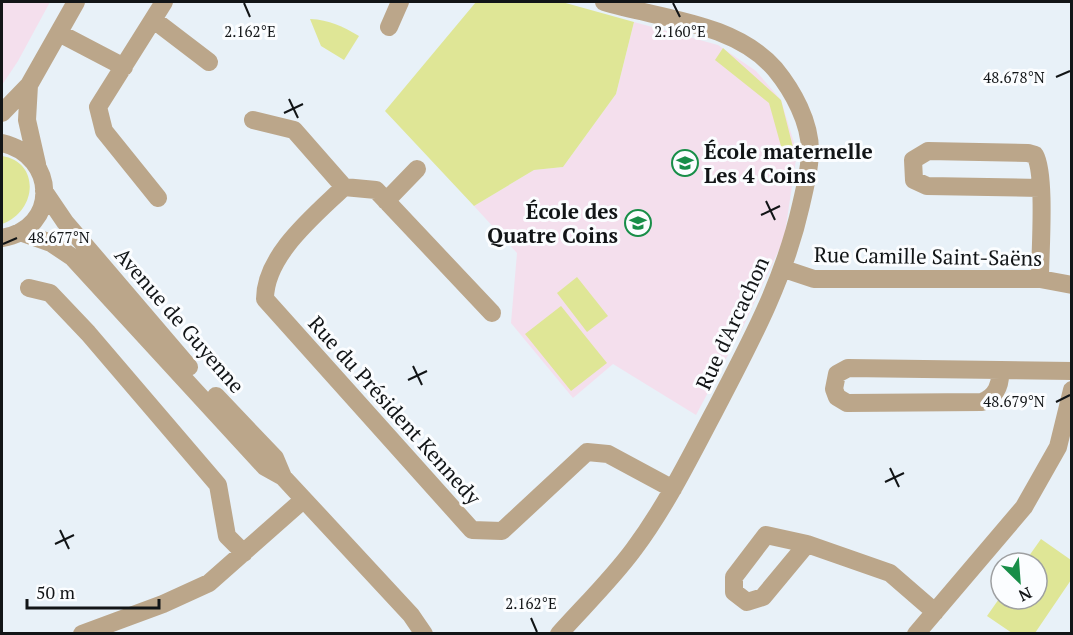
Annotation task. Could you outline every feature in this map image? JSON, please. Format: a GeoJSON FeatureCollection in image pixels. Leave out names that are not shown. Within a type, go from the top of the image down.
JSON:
{"type":"FeatureCollection","features":[{"type":"Feature","properties":{"kind":"street"},"geometry":{"type":"LineString","coordinates":[[2,113],[29,85],[76,2]]}},
{"type":"Feature","properties":{"kind":"street"},"geometry":{"type":"LineString","coordinates":[[158,198],[104,131],[98,107],[164,2]]}},
{"type":"Feature","properties":{"kind":"street"},"geometry":{"type":"LineString","coordinates":[[388,27],[400,2]]}},
{"type":"Feature","properties":{"kind":"street","name":"Rue d'Arcachon"},"geometry":{"type":"LineString","coordinates":[[559,633],[634,550],[673,489],[766,313],[784,269],[807,178],[810,148],[798,105],[788,88],[774,68],[738,42],[686,22],[604,2]]}},
{"type":"Feature","properties":{"kind":"street"},"geometry":{"type":"LineString","coordinates":[[154,20],[209,62]]}},
{"type":"Feature","properties":{"kind":"street"},"geometry":{"type":"LineString","coordinates":[[58,33],[124,67]]}},
{"type":"Feature","properties":{"kind":"street"},"geometry":{"type":"LineString","coordinates":[[2,238],[20,232],[35,220],[43,206],[43,176],[37,164],[27,120],[29,85]]}},
{"type":"Feature","properties":{"kind":"street"},"geometry":{"type":"LineString","coordinates":[[254,120],[294,130],[344,187],[376,190],[492,313]]}},
{"type":"Feature","properties":{"kind":"street"},"geometry":{"type":"LineString","coordinates":[[2,143],[15,146],[27,153],[37,164]]}},
{"type":"Feature","properties":{"kind":"street"},"geometry":{"type":"LineString","coordinates":[[1040,188],[927,186],[914,180],[913,160],[928,151],[1035,155],[1039,162],[1040,188],[1040,279]]}},
{"type":"Feature","properties":{"kind":"street"},"geometry":{"type":"LineString","coordinates":[[386,201],[417,169]]}},
{"type":"Feature","properties":{"kind":"street","name":"Rue du Président Kennedy"},"geometry":{"type":"LineString","coordinates":[[344,187],[293,236],[265,284],[265,299],[472,530],[502,531],[587,452],[608,454],[673,489]]}},
{"type":"Feature","properties":{"kind":"street","name":"Avenue de Guyenne"},"geometry":{"type":"LineString","coordinates":[[44,191],[65,222],[180,356],[275,458],[283,477],[411,615],[424,633]]}},
{"type":"Feature","properties":{"kind":"street","name":"Avenue de Guyenne"},"geometry":{"type":"LineString","coordinates":[[20,232],[51,243],[72,257],[265,467],[283,477]]}},
{"type":"Feature","properties":{"kind":"street","name":"Rue Camille Saint-Saëns"},"geometry":{"type":"LineString","coordinates":[[784,269],[814,279],[1040,279],[1071,285]]}},
{"type":"Feature","properties":{"kind":"street"},"geometry":{"type":"LineString","coordinates":[[29,288],[50,293],[218,484],[227,536],[244,553]]}},
{"type":"Feature","properties":{"kind":"street"},"geometry":{"type":"LineString","coordinates":[[1000,370],[997,390],[992,398],[982,402],[847,403],[837,397],[834,389],[837,374],[848,368],[1000,370],[1071,371]]}},
{"type":"Feature","properties":{"kind":"street"},"geometry":{"type":"LineString","coordinates":[[916,633],[1024,507],[1058,447],[1070,410],[1071,390]]}},
{"type":"Feature","properties":{"kind":"street"},"geometry":{"type":"LineString","coordinates":[[87,633],[163,604],[209,583],[303,500]]}},
{"type":"Feature","properties":{"kind":"street"},"geometry":{"type":"LineString","coordinates":[[807,544],[890,573],[935,612]]}},
{"type":"Feature","properties":{"kind":"street","name":"Avenue de Guyenne"},"geometry":{"type":"LineString","coordinates":[[411,615],[434,633]]}},
{"type":"Feature","properties":{"kind":"shaded area"},"geometry":{"type":"Polygon","coordinates":[[[2,2],[50,2],[18,61],[2,85],[2,2]]]}},
{"type":"Feature","properties":{"kind":"shaded area","name":"École des Quatre Coins"},"geometry":{"type":"Polygon","coordinates":[[[634,22],[718,45],[756,71],[781,100],[797,153],[784,239],[743,327],[696,415],[613,364],[573,398],[511,323],[517,253],[474,206],[534,170],[563,167],[616,94],[634,22]]]}},
{"type":"Feature","properties":{"kind":"green space"},"geometry":{"type":"Polygon","coordinates":[[[476,2],[562,2],[634,22],[616,94],[563,167],[534,170],[474,206],[385,111],[476,2]]]}},
{"type":"Feature","properties":{"kind":"green space"},"geometry":{"type":"Polygon","coordinates":[[[310,19],[336,24],[359,36],[344,60],[321,46],[310,19]]]}},
{"type":"Feature","properties":{"kind":"green space"},"geometry":{"type":"Polygon","coordinates":[[[723,48],[781,100],[796,159],[784,157],[769,103],[715,60],[723,48]]]}},
{"type":"Feature","properties":{"kind":"green space"},"geometry":{"type":"Polygon","coordinates":[[[2,156],[15,160],[23,167],[30,188],[28,199],[22,209],[14,218],[2,224],[2,156]]]}},
{"type":"Feature","properties":{"kind":"green space"},"geometry":{"type":"Polygon","coordinates":[[[577,277],[608,316],[587,332],[557,293],[577,277]]]}},
{"type":"Feature","properties":{"kind":"green space"},"geometry":{"type":"Polygon","coordinates":[[[561,306],[607,363],[571,391],[525,334],[561,306]]]}},
{"type":"Feature","properties":{"kind":"green space"},"geometry":{"type":"Polygon","coordinates":[[[1041,539],[1071,560],[1071,580],[1035,633],[1012,633],[987,616],[990,611],[1049,611],[1049,551],[1032,551],[1041,539]]]}},
{"type":"Feature","properties":{"kind":"place","name":"École maternelle Les 4 Coins"},"geometry":{"type":"Point","coordinates":[685,163]}},
{"type":"Feature","properties":{"kind":"place","name":"École des Quatre Coins"},"geometry":{"type":"Point","coordinates":[638,223]}}]}
